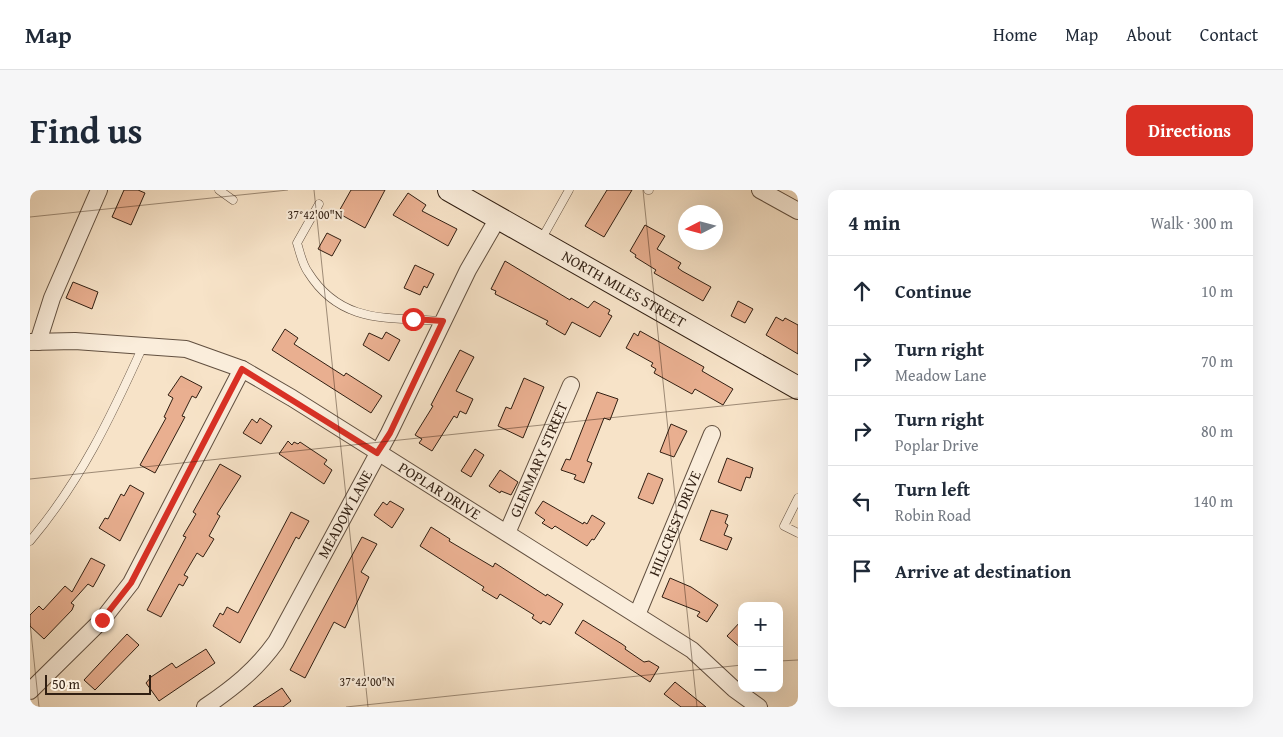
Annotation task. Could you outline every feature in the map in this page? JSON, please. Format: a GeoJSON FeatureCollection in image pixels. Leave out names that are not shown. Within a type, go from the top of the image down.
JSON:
{"type":"FeatureCollection","features":[{"type":"Feature","properties":{"kind":"main road","name":"NORTH MILES STREET"},"geometry":{"type":"LineString","coordinates":[[449,190],[798,388]]}},
{"type":"Feature","properties":{"kind":"street"},"geometry":{"type":"LineString","coordinates":[[34,342],[99,190]]}},
{"type":"Feature","properties":{"kind":"street"},"geometry":{"type":"LineString","coordinates":[[760,190],[798,211]]}},
{"type":"Feature","properties":{"kind":"street","name":"MEADOW LANE"},"geometry":{"type":"LineString","coordinates":[[205,707],[247,677],[276,642],[377,453],[390,433],[468,270],[498,218]]}},
{"type":"Feature","properties":{"kind":"street","name":"POPLAR DRIVE"},"geometry":{"type":"LineString","coordinates":[[34,342],[75,341],[186,349],[242,369],[692,650],[734,689],[760,707]]}},
{"type":"Feature","properties":{"kind":"street"},"geometry":{"type":"LineString","coordinates":[[30,691],[102,620],[131,583],[242,369]]}},
{"type":"Feature","properties":{"kind":"street","name":"GLENMARY STREET"},"geometry":{"type":"LineString","coordinates":[[507,533],[571,386]]}},
{"type":"Feature","properties":{"kind":"street","name":"HILLCREST DRIVE"},"geometry":{"type":"LineString","coordinates":[[637,615],[712,434]]}},
{"type":"Feature","properties":{"kind":"lane"},"geometry":{"type":"LineString","coordinates":[[219,190],[233,200]]}},
{"type":"Feature","properties":{"kind":"lane"},"geometry":{"type":"LineString","coordinates":[[540,242],[569,190]]}},
{"type":"Feature","properties":{"kind":"lane"},"geometry":{"type":"LineString","coordinates":[[319,204],[297,243],[307,272],[324,292],[345,308],[379,319],[443,321]]}},
{"type":"Feature","properties":{"kind":"lane"},"geometry":{"type":"LineString","coordinates":[[30,541],[52,515],[84,468],[118,402],[143,346]]}},
{"type":"Feature","properties":{"kind":"lane"},"geometry":{"type":"LineString","coordinates":[[798,498],[784,526],[798,533]]}},
{"type":"Feature","properties":{"kind":"building"},"geometry":{"type":"Polygon","coordinates":[[[124,190],[138,190],[145,193],[131,225],[112,217],[124,190]]]}},
{"type":"Feature","properties":{"kind":"building"},"geometry":{"type":"Polygon","coordinates":[[[351,190],[385,190],[365,228],[338,213],[351,190]]]}},
{"type":"Feature","properties":{"kind":"building"},"geometry":{"type":"Polygon","coordinates":[[[607,190],[632,190],[604,237],[585,226],[607,190]]]}},
{"type":"Feature","properties":{"kind":"building"},"geometry":{"type":"Polygon","coordinates":[[[408,193],[426,205],[422,211],[457,229],[448,246],[393,215],[408,193]]]}},
{"type":"Feature","properties":{"kind":"building"},"geometry":{"type":"Polygon","coordinates":[[[645,225],[665,236],[657,249],[681,263],[678,268],[682,271],[711,287],[703,301],[654,273],[656,270],[635,257],[636,255],[630,251],[645,225]]]}},
{"type":"Feature","properties":{"kind":"building"},"geometry":{"type":"Polygon","coordinates":[[[327,233],[341,240],[332,256],[318,249],[327,233]]]}},
{"type":"Feature","properties":{"kind":"building"},"geometry":{"type":"Polygon","coordinates":[[[505,261],[570,300],[571,298],[588,308],[594,301],[610,310],[608,314],[612,316],[600,337],[572,322],[565,335],[546,324],[548,321],[495,294],[496,291],[491,289],[505,261]]]}},
{"type":"Feature","properties":{"kind":"building"},"geometry":{"type":"Polygon","coordinates":[[[415,265],[434,274],[427,288],[424,286],[420,295],[404,288],[415,265]]]}},
{"type":"Feature","properties":{"kind":"building"},"geometry":{"type":"Polygon","coordinates":[[[73,282],[98,292],[92,309],[66,298],[73,282]]]}},
{"type":"Feature","properties":{"kind":"building"},"geometry":{"type":"Polygon","coordinates":[[[738,301],[753,309],[745,323],[731,316],[738,301]]]}},
{"type":"Feature","properties":{"kind":"building"},"geometry":{"type":"Polygon","coordinates":[[[776,317],[783,321],[785,318],[798,325],[798,354],[766,335],[776,317]]]}},
{"type":"Feature","properties":{"kind":"building"},"geometry":{"type":"Polygon","coordinates":[[[285,329],[298,338],[294,344],[344,376],[346,373],[382,396],[371,413],[272,350],[285,329]]]}},
{"type":"Feature","properties":{"kind":"building"},"geometry":{"type":"Polygon","coordinates":[[[640,331],[704,367],[702,371],[733,389],[723,405],[695,389],[692,394],[654,373],[656,369],[651,366],[653,363],[626,348],[634,333],[638,336],[640,331]]]}},
{"type":"Feature","properties":{"kind":"building"},"geometry":{"type":"Polygon","coordinates":[[[386,332],[400,340],[389,361],[363,345],[369,333],[382,339],[386,332]]]}},
{"type":"Feature","properties":{"kind":"building"},"geometry":{"type":"Polygon","coordinates":[[[460,350],[474,357],[456,391],[473,399],[466,414],[460,411],[457,418],[454,416],[432,451],[419,443],[422,439],[415,435],[433,406],[431,405],[460,350]]]}},
{"type":"Feature","properties":{"kind":"building"},"geometry":{"type":"Polygon","coordinates":[[[181,376],[202,387],[196,398],[192,396],[182,416],[185,417],[155,473],[140,465],[166,418],[164,417],[173,398],[168,395],[181,376]]]}},
{"type":"Feature","properties":{"kind":"building"},"geometry":{"type":"Polygon","coordinates":[[[524,378],[544,387],[523,438],[498,426],[506,407],[511,409],[524,378]]]}},
{"type":"Feature","properties":{"kind":"building"},"geometry":{"type":"Polygon","coordinates":[[[597,392],[618,399],[610,420],[604,418],[587,461],[592,463],[584,483],[574,479],[576,475],[561,470],[566,459],[570,460],[597,392]]]}},
{"type":"Feature","properties":{"kind":"building"},"geometry":{"type":"Polygon","coordinates":[[[260,418],[272,426],[261,444],[243,433],[252,419],[257,423],[260,418]]]}},
{"type":"Feature","properties":{"kind":"building"},"geometry":{"type":"Polygon","coordinates":[[[671,424],[687,431],[674,457],[660,452],[671,424]]]}},
{"type":"Feature","properties":{"kind":"building"},"geometry":{"type":"Polygon","coordinates":[[[288,441],[292,445],[294,442],[298,444],[300,442],[327,460],[324,464],[332,470],[324,484],[279,454],[288,441]]]}},
{"type":"Feature","properties":{"kind":"building"},"geometry":{"type":"Polygon","coordinates":[[[475,449],[484,455],[471,477],[461,471],[475,449]]]}},
{"type":"Feature","properties":{"kind":"building"},"geometry":{"type":"Polygon","coordinates":[[[727,458],[753,468],[750,478],[746,477],[741,491],[718,482],[727,458]]]}},
{"type":"Feature","properties":{"kind":"building"},"geometry":{"type":"Polygon","coordinates":[[[220,464],[241,476],[217,514],[220,516],[209,536],[214,539],[203,557],[197,553],[184,575],[188,577],[183,586],[179,584],[161,617],[147,610],[186,537],[183,536],[196,514],[193,512],[220,464]]]}},
{"type":"Feature","properties":{"kind":"building"},"geometry":{"type":"Polygon","coordinates":[[[500,470],[518,482],[511,495],[501,491],[500,493],[489,486],[500,470]]]}},
{"type":"Feature","properties":{"kind":"building"},"geometry":{"type":"Polygon","coordinates":[[[648,473],[663,479],[653,504],[638,498],[648,473]]]}},
{"type":"Feature","properties":{"kind":"building"},"geometry":{"type":"Polygon","coordinates":[[[130,485],[144,493],[120,541],[99,528],[105,518],[108,519],[121,494],[124,496],[130,485]]]}},
{"type":"Feature","properties":{"kind":"building"},"geometry":{"type":"Polygon","coordinates":[[[390,501],[404,509],[392,528],[374,515],[383,502],[387,505],[390,501]]]}},
{"type":"Feature","properties":{"kind":"building"},"geometry":{"type":"Polygon","coordinates":[[[543,501],[583,524],[584,522],[587,524],[592,515],[605,523],[594,540],[592,539],[587,546],[555,526],[552,529],[542,523],[545,520],[535,513],[543,501]]]}},
{"type":"Feature","properties":{"kind":"building"},"geometry":{"type":"Polygon","coordinates":[[[711,510],[728,515],[725,523],[728,525],[724,535],[732,538],[727,550],[700,540],[711,510]]]}},
{"type":"Feature","properties":{"kind":"building"},"geometry":{"type":"Polygon","coordinates":[[[291,512],[309,521],[299,539],[296,537],[240,643],[213,626],[220,613],[223,615],[227,607],[238,613],[291,512]]]}},
{"type":"Feature","properties":{"kind":"building"},"geometry":{"type":"Polygon","coordinates":[[[431,527],[450,539],[449,541],[493,567],[495,563],[546,596],[547,594],[563,604],[550,625],[543,621],[541,624],[532,618],[534,615],[500,594],[497,599],[482,590],[484,587],[420,546],[431,527]]]}},
{"type":"Feature","properties":{"kind":"building"},"geometry":{"type":"Polygon","coordinates":[[[362,537],[377,544],[361,572],[369,577],[345,628],[334,622],[305,678],[290,670],[362,537]]]}},
{"type":"Feature","properties":{"kind":"building"},"geometry":{"type":"Polygon","coordinates":[[[91,558],[105,565],[93,587],[88,584],[71,603],[74,605],[72,610],[44,639],[30,626],[30,615],[39,606],[43,610],[65,586],[72,592],[91,558]]]}},
{"type":"Feature","properties":{"kind":"building"},"geometry":{"type":"Polygon","coordinates":[[[670,578],[691,587],[718,605],[707,622],[697,616],[700,612],[662,597],[670,578]]]}},
{"type":"Feature","properties":{"kind":"building"},"geometry":{"type":"Polygon","coordinates":[[[583,620],[622,644],[626,647],[625,649],[644,662],[649,661],[659,667],[650,682],[575,633],[583,620]]]}},
{"type":"Feature","properties":{"kind":"building"},"geometry":{"type":"Polygon","coordinates":[[[738,624],[738,646],[727,636],[738,624]]]}},
{"type":"Feature","properties":{"kind":"building"},"geometry":{"type":"Polygon","coordinates":[[[127,634],[139,645],[95,690],[84,680],[127,634]]]}},
{"type":"Feature","properties":{"kind":"building"},"geometry":{"type":"Polygon","coordinates":[[[206,649],[215,663],[159,701],[146,683],[151,677],[172,663],[176,668],[206,649]]]}},
{"type":"Feature","properties":{"kind":"building"},"geometry":{"type":"Polygon","coordinates":[[[675,682],[706,707],[681,707],[664,694],[675,682]]]}},
{"type":"Feature","properties":{"kind":"building"},"geometry":{"type":"Polygon","coordinates":[[[282,688],[291,701],[283,707],[253,707],[282,688]]]}},
{"type":"Feature","properties":{"kind":"route"},"geometry":{"type":"LineString","coordinates":[[102,620],[131,583],[217,421],[242,369],[292,398],[377,453],[390,433],[443,321],[413,319]]}}]}
